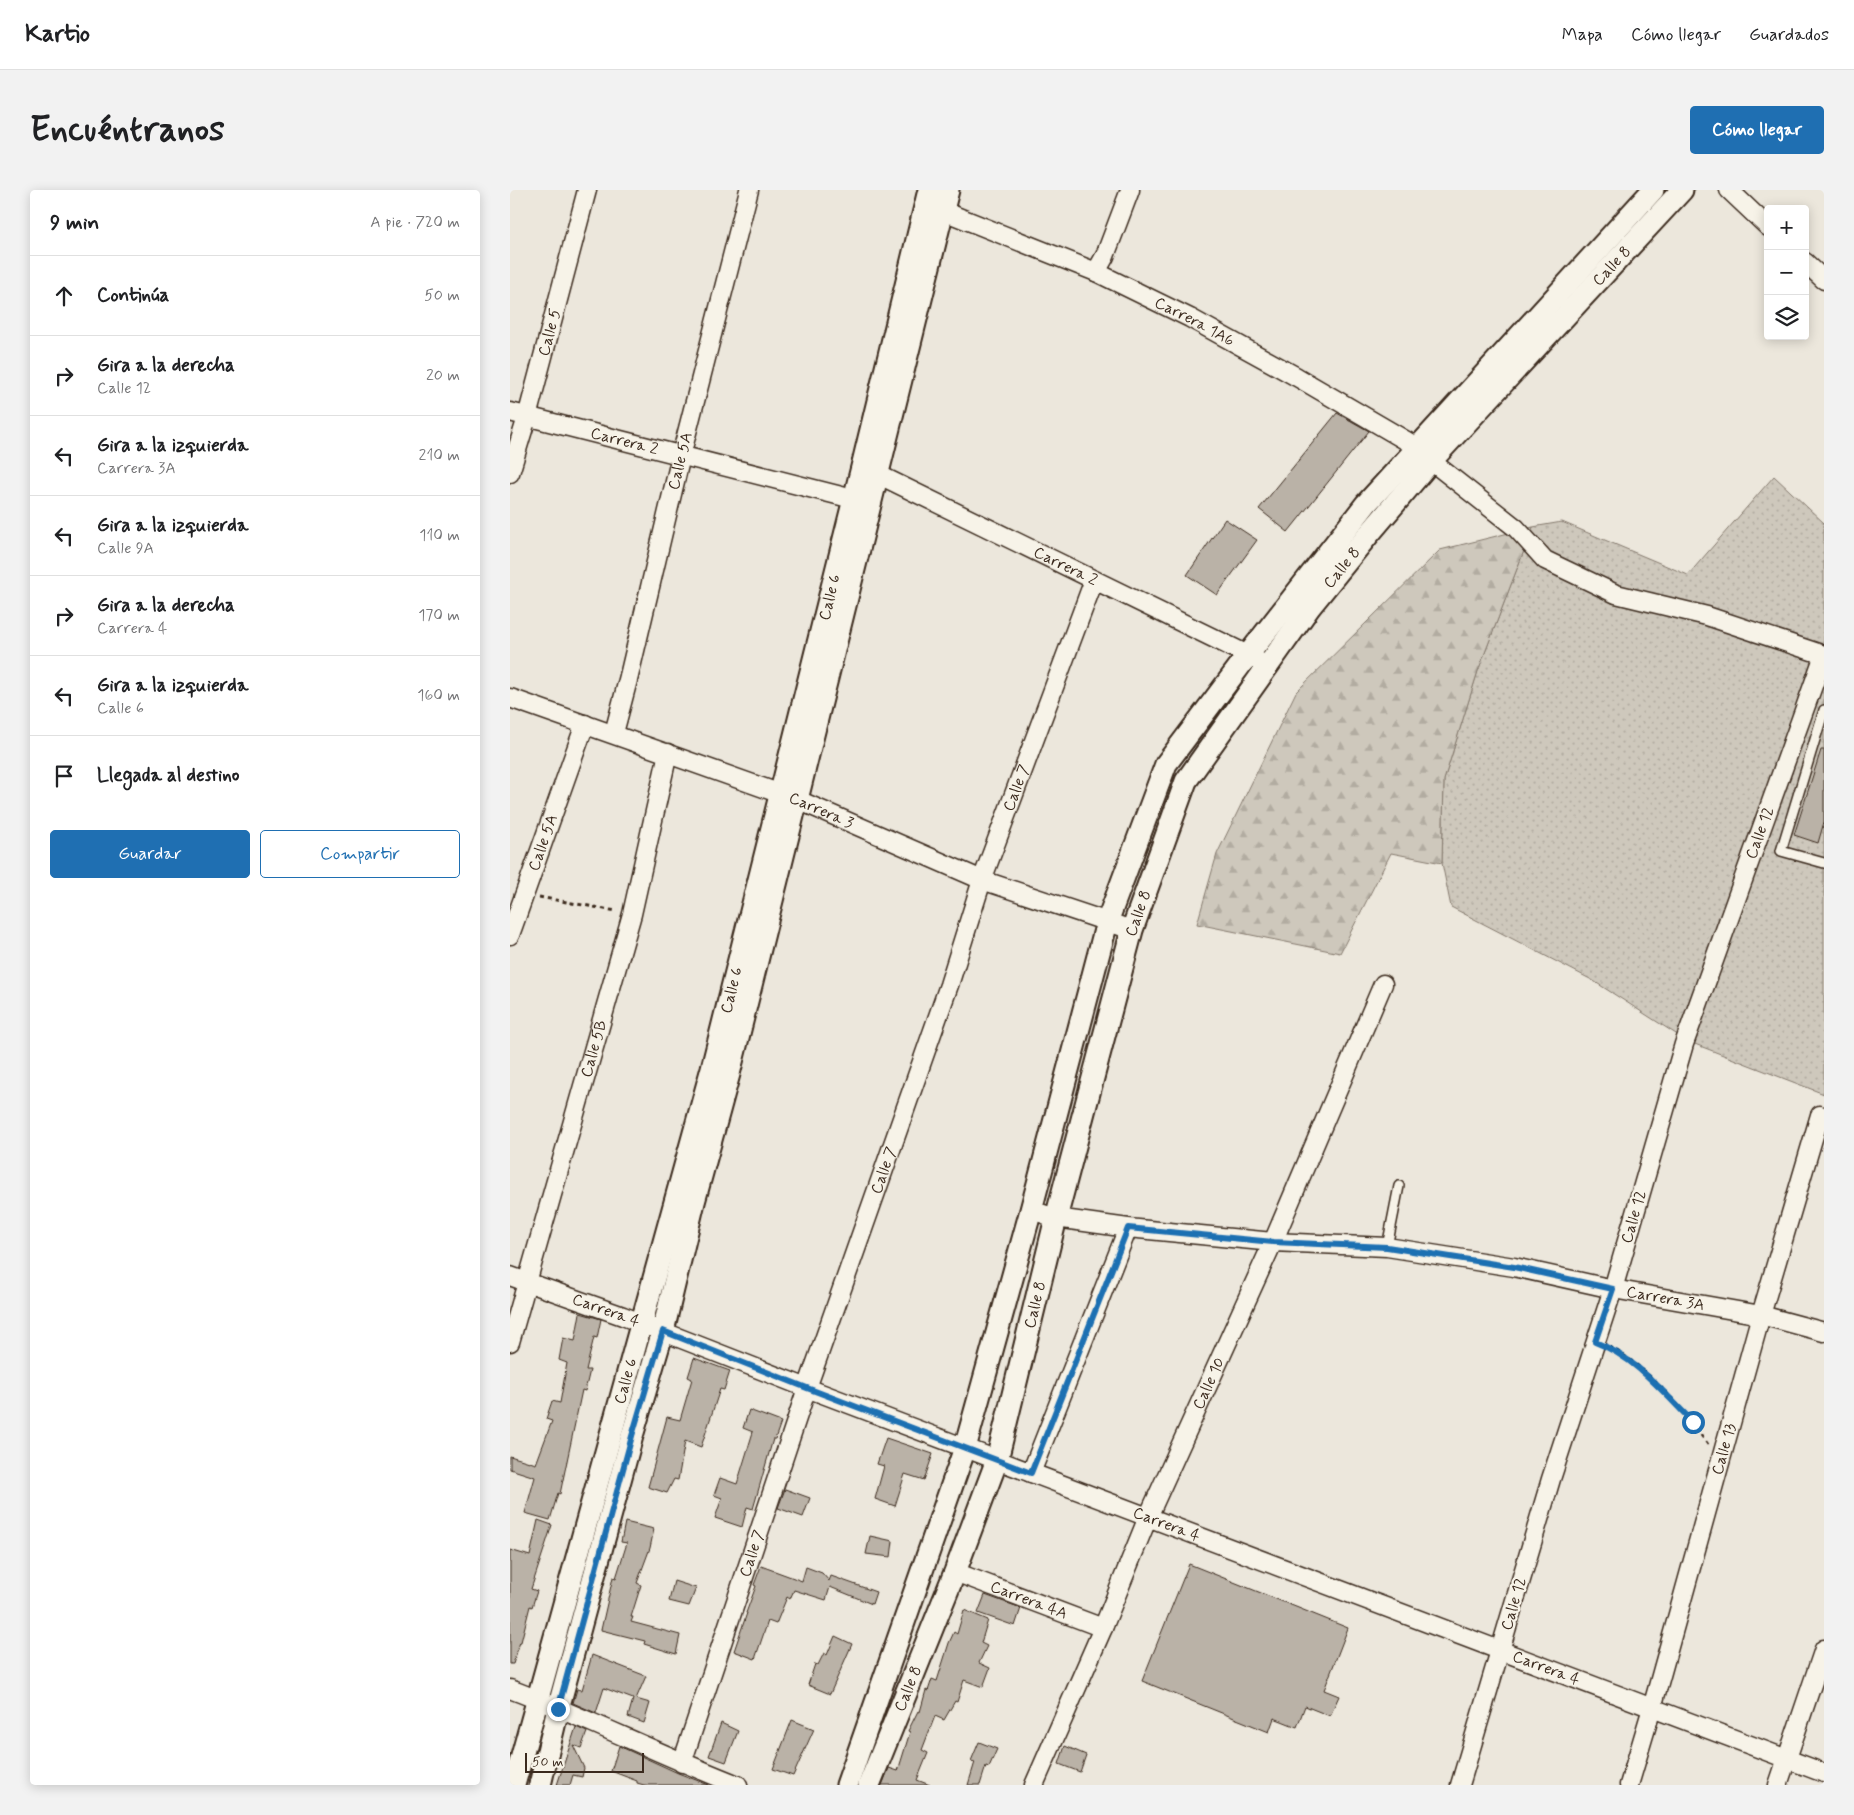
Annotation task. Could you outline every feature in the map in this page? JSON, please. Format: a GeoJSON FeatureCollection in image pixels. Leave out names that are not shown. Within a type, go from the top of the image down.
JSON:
{"type":"FeatureCollection","features":[{"type":"Feature","properties":{"kind":"street","name":"Calle 5"},"geometry":{"type":"LineString","coordinates":[[510,473],[527,417],[587,190]]}},
{"type":"Feature","properties":{"kind":"street","name":"Calle 5A"},"geometry":{"type":"LineString","coordinates":[[614,733],[680,456],[749,190]]}},
{"type":"Feature","properties":{"kind":"street","name":"Calle 6"},"geometry":{"type":"LineString","coordinates":[[540,1785],[558,1709],[632,1436],[663,1331],[694,1202],[720,1071],[870,470],[932,202],[948,190]]}},
{"type":"Feature","properties":{"kind":"street"},"geometry":{"type":"LineString","coordinates":[[1096,272],[1105,256],[1130,190]]}},
{"type":"Feature","properties":{"kind":"street","name":"Calle 8"},"geometry":{"type":"LineString","coordinates":[[869,1785],[955,1572],[997,1460],[1056,1218],[1132,930],[1186,781],[1309,608],[1424,454],[1653,190]]}},
{"type":"Feature","properties":{"kind":"street","name":"Calle 8"},"geometry":{"type":"LineString","coordinates":[[847,1785],[965,1448],[1031,1210],[1107,922],[1166,764],[1366,504],[1424,454],[1682,190]]}},
{"type":"Feature","properties":{"kind":"street"},"geometry":{"type":"LineString","coordinates":[[1729,190],[1764,223]]}},
{"type":"Feature","properties":{"kind":"street","name":"Carrera 1A6"},"geometry":{"type":"LineString","coordinates":[[932,202],[1096,272],[1206,327],[1297,377],[1424,454],[1516,528],[1545,560],[1616,594],[1707,616],[1824,655]]}},
{"type":"Feature","properties":{"kind":"street"},"geometry":{"type":"LineString","coordinates":[[1809,266],[1824,280]]}},
{"type":"Feature","properties":{"kind":"street","name":"Carrera 2"},"geometry":{"type":"LineString","coordinates":[[510,412],[853,499]]}},
{"type":"Feature","properties":{"kind":"street","name":"Carrera 2"},"geometry":{"type":"LineString","coordinates":[[870,470],[1248,655],[1268,667]]}},
{"type":"Feature","properties":{"kind":"street","name":"Calle 6"},"geometry":{"type":"LineString","coordinates":[[789,797],[853,499],[870,470]]}},
{"type":"Feature","properties":{"kind":"street","name":"Calle 7"},"geometry":{"type":"LineString","coordinates":[[682,1763],[807,1388],[950,985],[982,880],[1094,580]]}},
{"type":"Feature","properties":{"kind":"street","name":"Calle 12"},"geometry":{"type":"LineString","coordinates":[[1460,1785],[1551,1479],[1613,1289],[1684,1044],[1824,655]]}},
{"type":"Feature","properties":{"kind":"street","name":"Carrera 3"},"geometry":{"type":"LineString","coordinates":[[510,698],[614,733],[789,797],[982,880],[1132,930]]}},
{"type":"Feature","properties":{"kind":"street","name":"Calle 5A"},"geometry":{"type":"LineString","coordinates":[[510,935],[585,724]]}},
{"type":"Feature","properties":{"kind":"street","name":"Calle 5B"},"geometry":{"type":"LineString","coordinates":[[510,1342],[632,914],[668,753]]}},
{"type":"Feature","properties":{"kind":"street","name":"Calle 10"},"geometry":{"type":"LineString","coordinates":[[1034,1785],[1103,1628],[1148,1517],[1273,1242],[1383,984]]}},
{"type":"Feature","properties":{"kind":"street","name":"Calle 6"},"geometry":{"type":"LineString","coordinates":[[514,1785],[641,1323],[720,1071]]}},
{"type":"Feature","properties":{"kind":"street","name":"Calle 13"},"geometry":{"type":"LineString","coordinates":[[1629,1785],[1761,1315],[1820,1115]]}},
{"type":"Feature","properties":{"kind":"street","name":"Carrera 3A"},"geometry":{"type":"LineString","coordinates":[[1031,1210],[1056,1218],[1128,1228],[1273,1242],[1387,1247],[1514,1267],[1613,1289],[1761,1315],[1824,1332]]}},
{"type":"Feature","properties":{"kind":"street"},"geometry":{"type":"LineString","coordinates":[[1031,1473],[1128,1228]]}},
{"type":"Feature","properties":{"kind":"street","name":"Carrera 4"},"geometry":{"type":"LineString","coordinates":[[510,1276],[663,1331],[807,1388],[1824,1772]]}},
{"type":"Feature","properties":{"kind":"street"},"geometry":{"type":"LineString","coordinates":[[612,1428],[632,1436]]}},
{"type":"Feature","properties":{"kind":"street","name":"Carrera 4A"},"geometry":{"type":"LineString","coordinates":[[955,1572],[1103,1628]]}},
{"type":"Feature","properties":{"kind":"street"},"geometry":{"type":"LineString","coordinates":[[1778,1785],[1824,1649]]}},
{"type":"Feature","properties":{"kind":"street"},"geometry":{"type":"LineString","coordinates":[[510,1690],[537,1699],[682,1763],[738,1785]]}},
{"type":"Feature","properties":{"kind":"lane"},"geometry":{"type":"LineString","coordinates":[[1824,710],[1781,851],[1824,863]]}},
{"type":"Feature","properties":{"kind":"lane"},"geometry":{"type":"LineString","coordinates":[[1387,1247],[1399,1186]]}},
{"type":"Feature","properties":{"kind":"path"},"geometry":{"type":"LineString","coordinates":[[525,895],[632,914]]}},
{"type":"Feature","properties":{"kind":"path"},"geometry":{"type":"LineString","coordinates":[[1595,1342],[1619,1353],[1647,1375],[1693,1422],[1714,1453],[1719,1464]]}},
{"type":"Feature","properties":{"kind":"green space"},"geometry":{"type":"Polygon","coordinates":[[[1774,476],[1824,523],[1824,1094],[1687,1041],[1592,980],[1451,907],[1442,863],[1444,780],[1478,671],[1533,527],[1562,522],[1688,575],[1774,476]]]}},
{"type":"Feature","properties":{"kind":"green space"},"geometry":{"type":"Polygon","coordinates":[[[1533,527],[1478,671],[1444,780],[1442,863],[1391,853],[1340,953],[1197,924],[1217,854],[1296,692],[1440,550],[1533,527]]]}},
{"type":"Feature","properties":{"kind":"building"},"geometry":{"type":"Polygon","coordinates":[[[1337,413],[1369,431],[1288,532],[1259,509],[1337,413]]]}},
{"type":"Feature","properties":{"kind":"building"},"geometry":{"type":"Polygon","coordinates":[[[1225,519],[1257,540],[1217,595],[1187,575],[1225,519]]]}},
{"type":"Feature","properties":{"kind":"building"},"geometry":{"type":"Polygon","coordinates":[[[1821,750],[1824,750],[1824,822],[1818,843],[1794,835],[1821,750]]]}},
{"type":"Feature","properties":{"kind":"building"},"geometry":{"type":"Polygon","coordinates":[[[580,1313],[601,1319],[597,1338],[594,1337],[586,1370],[590,1370],[585,1391],[582,1390],[560,1494],[558,1493],[550,1520],[525,1513],[535,1477],[510,1469],[510,1456],[536,1464],[552,1421],[546,1419],[552,1401],[560,1403],[567,1363],[559,1360],[563,1338],[575,1341],[580,1313]]]}},
{"type":"Feature","properties":{"kind":"building"},"geometry":{"type":"Polygon","coordinates":[[[694,1358],[730,1371],[724,1390],[720,1389],[701,1447],[685,1441],[678,1480],[674,1479],[667,1493],[648,1487],[667,1417],[680,1420],[692,1379],[688,1377],[694,1358]]]}},
{"type":"Feature","properties":{"kind":"building"},"geometry":{"type":"Polygon","coordinates":[[[749,1410],[781,1422],[775,1439],[773,1439],[753,1509],[747,1507],[742,1527],[715,1518],[722,1498],[714,1495],[720,1478],[737,1484],[753,1432],[743,1428],[749,1410]]]}},
{"type":"Feature","properties":{"kind":"building"},"geometry":{"type":"Polygon","coordinates":[[[886,1438],[933,1454],[924,1480],[905,1474],[895,1506],[875,1499],[884,1466],[877,1464],[886,1438]]]}},
{"type":"Feature","properties":{"kind":"building"},"geometry":{"type":"Polygon","coordinates":[[[785,1489],[810,1498],[803,1517],[778,1508],[785,1489]]]}},
{"type":"Feature","properties":{"kind":"building"},"geometry":{"type":"Polygon","coordinates":[[[538,1520],[552,1525],[531,1589],[537,1591],[532,1607],[530,1606],[513,1664],[510,1664],[510,1550],[530,1556],[538,1520]]]}},
{"type":"Feature","properties":{"kind":"building"},"geometry":{"type":"Polygon","coordinates":[[[625,1522],[654,1529],[650,1548],[637,1583],[641,1585],[631,1622],[680,1635],[676,1654],[644,1644],[645,1641],[601,1630],[613,1577],[616,1578],[627,1543],[621,1542],[625,1522]]]}},
{"type":"Feature","properties":{"kind":"building"},"geometry":{"type":"Polygon","coordinates":[[[870,1536],[893,1541],[891,1557],[866,1554],[870,1536]]]}},
{"type":"Feature","properties":{"kind":"building"},"geometry":{"type":"Polygon","coordinates":[[[1189,1564],[1348,1628],[1324,1690],[1339,1696],[1330,1716],[1305,1706],[1297,1727],[1274,1718],[1269,1732],[1142,1681],[1189,1564]]]}},
{"type":"Feature","properties":{"kind":"building"},"geometry":{"type":"Polygon","coordinates":[[[761,1566],[802,1581],[806,1567],[822,1573],[829,1581],[831,1576],[876,1592],[872,1604],[830,1587],[826,1600],[794,1590],[790,1599],[787,1597],[776,1624],[768,1621],[755,1659],[734,1651],[761,1566]]]}},
{"type":"Feature","properties":{"kind":"building"},"geometry":{"type":"Polygon","coordinates":[[[674,1581],[696,1588],[689,1606],[669,1601],[674,1581]]]}},
{"type":"Feature","properties":{"kind":"building"},"geometry":{"type":"Polygon","coordinates":[[[985,1595],[1021,1608],[1015,1626],[978,1613],[985,1595]]]}},
{"type":"Feature","properties":{"kind":"building"},"geometry":{"type":"Polygon","coordinates":[[[964,1610],[988,1620],[981,1643],[987,1646],[979,1663],[990,1668],[983,1687],[964,1680],[957,1702],[955,1701],[944,1720],[935,1716],[922,1750],[928,1753],[917,1780],[930,1785],[882,1785],[889,1768],[898,1771],[910,1732],[908,1731],[918,1711],[920,1712],[926,1690],[928,1691],[932,1679],[937,1681],[949,1643],[954,1632],[957,1634],[964,1610]]]}},
{"type":"Feature","properties":{"kind":"building"},"geometry":{"type":"Polygon","coordinates":[[[835,1636],[852,1644],[830,1694],[808,1685],[815,1664],[818,1665],[824,1653],[827,1655],[835,1636]]]}},
{"type":"Feature","properties":{"kind":"building"},"geometry":{"type":"Polygon","coordinates":[[[592,1655],[646,1676],[636,1699],[650,1703],[644,1723],[628,1717],[633,1699],[604,1688],[596,1713],[573,1703],[577,1689],[582,1690],[592,1655]]]}},
{"type":"Feature","properties":{"kind":"building"},"geometry":{"type":"Polygon","coordinates":[[[792,1720],[814,1729],[793,1776],[773,1769],[792,1720]]]}},
{"type":"Feature","properties":{"kind":"building"},"geometry":{"type":"Polygon","coordinates":[[[721,1723],[738,1731],[726,1762],[709,1756],[721,1723]]]}},
{"type":"Feature","properties":{"kind":"building"},"geometry":{"type":"Polygon","coordinates":[[[576,1727],[587,1732],[581,1748],[573,1745],[584,1768],[582,1777],[573,1775],[570,1785],[557,1785],[576,1727]]]}},
{"type":"Feature","properties":{"kind":"building"},"geometry":{"type":"Polygon","coordinates":[[[979,1742],[997,1749],[989,1767],[986,1766],[980,1785],[968,1785],[975,1762],[971,1761],[979,1742]]]}},
{"type":"Feature","properties":{"kind":"building"},"geometry":{"type":"Polygon","coordinates":[[[619,1746],[709,1785],[644,1785],[637,1783],[637,1781],[611,1771],[619,1746]]]}},
{"type":"Feature","properties":{"kind":"building"},"geometry":{"type":"Polygon","coordinates":[[[1065,1746],[1086,1755],[1080,1772],[1059,1764],[1065,1746]]]}},
{"type":"Feature","properties":{"kind":"route"},"geometry":{"type":"LineString","coordinates":[[558,1709],[632,1436],[663,1331],[1031,1473],[1128,1228],[1273,1242],[1387,1247],[1514,1267],[1613,1289],[1595,1342],[1611,1348],[1647,1375],[1693,1422]]}}]}
